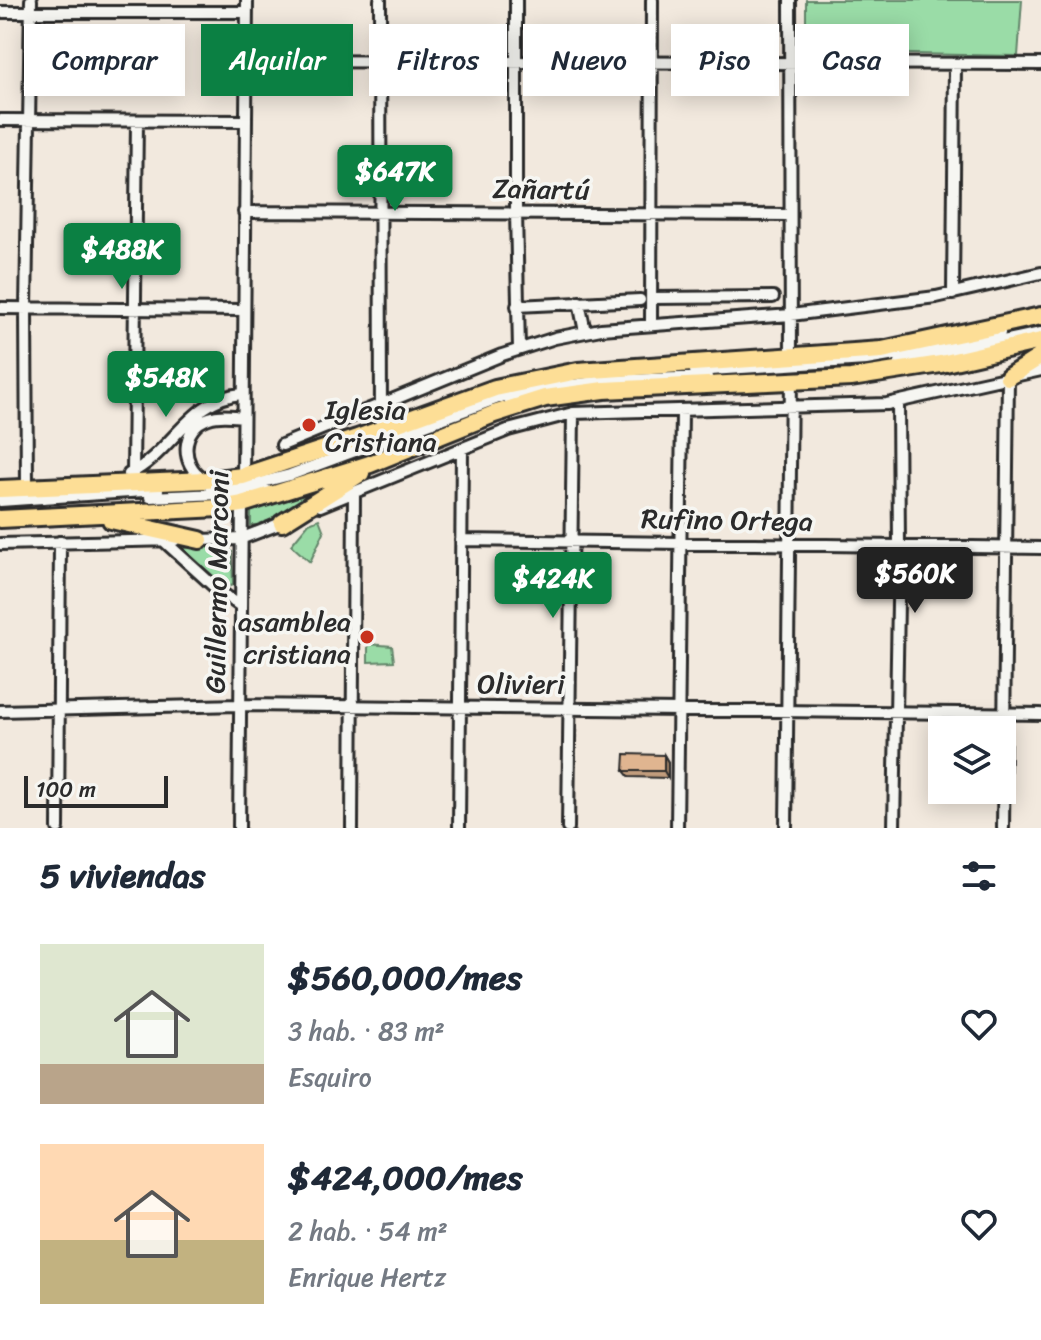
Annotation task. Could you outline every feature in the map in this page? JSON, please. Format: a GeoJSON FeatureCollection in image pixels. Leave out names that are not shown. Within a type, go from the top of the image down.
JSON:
{"type":"FeatureCollection","features":[{"type":"Feature","properties":{"kind":"highway"},"geometry":{"type":"LineString","coordinates":[[282,523],[393,456],[494,414],[545,398],[789,372],[1038,317]]}},
{"type":"Feature","properties":{"kind":"highway"},"geometry":{"type":"LineString","coordinates":[[0,519],[220,508],[242,490],[381,429],[495,388],[549,375],[789,372],[851,378],[913,369],[1041,341]]}},
{"type":"Feature","properties":{"kind":"highway"},"geometry":{"type":"LineString","coordinates":[[1008,377],[1041,356]]}},
{"type":"Feature","properties":{"kind":"highway"},"geometry":{"type":"LineString","coordinates":[[0,489],[206,480],[242,490],[393,456]]}},
{"type":"Feature","properties":{"kind":"highway"},"geometry":{"type":"LineString","coordinates":[[78,517],[109,520],[200,540]]}},
{"type":"Feature","properties":{"kind":"street"},"geometry":{"type":"LineString","coordinates":[[27,488],[26,309],[31,0]]}},
{"type":"Feature","properties":{"kind":"street","name":"Guillermo Marconi"},"geometry":{"type":"LineString","coordinates":[[247,0],[247,24]]}},
{"type":"Feature","properties":{"kind":"street"},"geometry":{"type":"LineString","coordinates":[[380,0],[380,24]]}},
{"type":"Feature","properties":{"kind":"street"},"geometry":{"type":"LineString","coordinates":[[516,0],[519,349]]}},
{"type":"Feature","properties":{"kind":"street"},"geometry":{"type":"LineString","coordinates":[[652,0],[652,24]]}},
{"type":"Feature","properties":{"kind":"street"},"geometry":{"type":"LineString","coordinates":[[786,828],[788,544],[793,407],[789,372],[790,0]]}},
{"type":"Feature","properties":{"kind":"street"},"geometry":{"type":"LineString","coordinates":[[0,12],[247,12]]}},
{"type":"Feature","properties":{"kind":"street"},"geometry":{"type":"LineString","coordinates":[[507,61],[523,61]]}},
{"type":"Feature","properties":{"kind":"street"},"geometry":{"type":"LineString","coordinates":[[655,61],[1041,64]]}},
{"type":"Feature","properties":{"kind":"street"},"geometry":{"type":"LineString","coordinates":[[953,294],[955,64]]}},
{"type":"Feature","properties":{"kind":"street","name":"Guillermo Marconi"},"geometry":{"type":"LineString","coordinates":[[239,828],[246,96]]}},
{"type":"Feature","properties":{"kind":"street"},"geometry":{"type":"LineString","coordinates":[[379,96],[381,429]]}},
{"type":"Feature","properties":{"kind":"street"},"geometry":{"type":"LineString","coordinates":[[651,324],[645,299],[652,215],[653,96]]}},
{"type":"Feature","properties":{"kind":"street"},"geometry":{"type":"LineString","coordinates":[[0,120],[246,121]]}},
{"type":"Feature","properties":{"kind":"street"},"geometry":{"type":"LineString","coordinates":[[133,473],[137,121]]}},
{"type":"Feature","properties":{"kind":"street","name":"Zañartú"},"geometry":{"type":"LineString","coordinates":[[244,212],[789,215]]}},
{"type":"Feature","properties":{"kind":"street"},"geometry":{"type":"LineString","coordinates":[[282,445],[519,349],[585,332],[651,324],[791,315],[953,294],[1041,273]]}},
{"type":"Feature","properties":{"kind":"street"},"geometry":{"type":"LineString","coordinates":[[517,306],[645,299],[773,297]]}},
{"type":"Feature","properties":{"kind":"street"},"geometry":{"type":"LineString","coordinates":[[704,298],[704,321]]}},
{"type":"Feature","properties":{"kind":"street"},"geometry":{"type":"LineString","coordinates":[[579,302],[585,332]]}},
{"type":"Feature","properties":{"kind":"street"},"geometry":{"type":"LineString","coordinates":[[0,308],[243,310]]}},
{"type":"Feature","properties":{"kind":"street"},"geometry":{"type":"LineString","coordinates":[[0,504],[242,490],[307,475],[540,390],[603,381],[742,375],[902,362],[1041,333]]}},
{"type":"Feature","properties":{"kind":"street"},"geometry":{"type":"LineString","coordinates":[[0,544],[240,539],[523,425],[573,413],[898,402],[1041,370]]}},
{"type":"Feature","properties":{"kind":"street"},"geometry":{"type":"LineString","coordinates":[[742,375],[789,372]]}},
{"type":"Feature","properties":{"kind":"street"},"geometry":{"type":"LineString","coordinates":[[242,490],[290,475],[495,397],[544,384],[602,375],[789,372]]}},
{"type":"Feature","properties":{"kind":"street"},"geometry":{"type":"LineString","coordinates":[[1003,828],[1008,377]]}},
{"type":"Feature","properties":{"kind":"street"},"geometry":{"type":"LineString","coordinates":[[100,485],[133,473],[217,399],[242,394]]}},
{"type":"Feature","properties":{"kind":"street"},"geometry":{"type":"LineString","coordinates":[[894,828],[898,402]]}},
{"type":"Feature","properties":{"kind":"street"},"geometry":{"type":"LineString","coordinates":[[677,828],[682,411]]}},
{"type":"Feature","properties":{"kind":"street"},"geometry":{"type":"LineString","coordinates":[[568,828],[573,413]]}},
{"type":"Feature","properties":{"kind":"street"},"geometry":{"type":"LineString","coordinates":[[206,480],[194,472],[190,464],[186,445],[191,432],[210,417],[242,417]]}},
{"type":"Feature","properties":{"kind":"street"},"geometry":{"type":"LineString","coordinates":[[459,828],[462,450]]}},
{"type":"Feature","properties":{"kind":"street"},"geometry":{"type":"LineString","coordinates":[[352,828],[354,493]]}},
{"type":"Feature","properties":{"kind":"street"},"geometry":{"type":"LineString","coordinates":[[162,539],[239,605]]}},
{"type":"Feature","properties":{"kind":"street","name":"Rufino Ortega"},"geometry":{"type":"LineString","coordinates":[[461,540],[1041,548]]}},
{"type":"Feature","properties":{"kind":"street"},"geometry":{"type":"LineString","coordinates":[[58,828],[60,542]]}},
{"type":"Feature","properties":{"kind":"street","name":"Olivieri"},"geometry":{"type":"LineString","coordinates":[[0,711],[239,705],[1041,714]]}},
{"type":"Feature","properties":{"kind":"green space"},"geometry":{"type":"Polygon","coordinates":[[[806,0],[1022,0],[1018,56],[909,54],[909,24],[806,24],[806,0]]]}},
{"type":"Feature","properties":{"kind":"green space"},"geometry":{"type":"Polygon","coordinates":[[[340,479],[261,525],[251,525],[251,508],[340,479]]]}},
{"type":"Feature","properties":{"kind":"green space"},"geometry":{"type":"Polygon","coordinates":[[[319,519],[324,532],[310,562],[291,545],[309,523],[319,519]]]}},
{"type":"Feature","properties":{"kind":"green space"},"geometry":{"type":"Polygon","coordinates":[[[227,547],[232,552],[233,585],[227,587],[216,583],[182,548],[227,547]]]}},
{"type":"Feature","properties":{"kind":"green space"},"geometry":{"type":"Polygon","coordinates":[[[368,644],[392,646],[394,661],[368,662],[368,644]]]}},
{"type":"Feature","properties":{"kind":"building"},"geometry":{"type":"Polygon","coordinates":[[[625,754],[664,755],[664,771],[624,771],[625,754]]]}},
{"type":"Feature","properties":{"kind":"place","name":"Iglesia Cristiana"},"geometry":{"type":"Point","coordinates":[309,425]}},
{"type":"Feature","properties":{"kind":"place","name":"asamblea cristiana"},"geometry":{"type":"Point","coordinates":[367,637]}}]}
